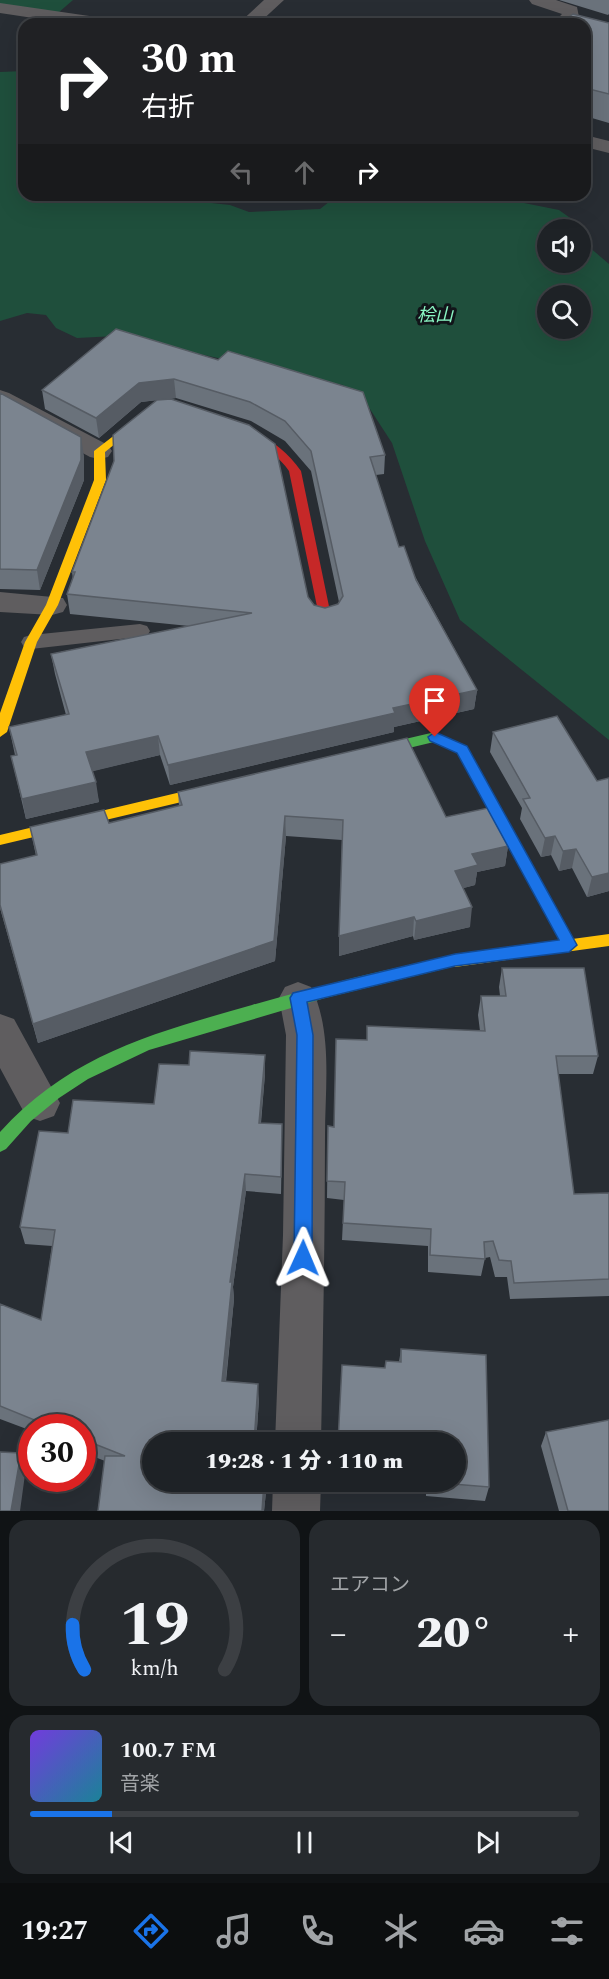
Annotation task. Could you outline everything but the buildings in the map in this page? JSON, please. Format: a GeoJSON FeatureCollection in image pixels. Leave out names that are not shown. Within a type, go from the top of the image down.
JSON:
{"type":"FeatureCollection","features":[{"type":"Feature","properties":{"kind":"street"},"geometry":{"type":"LineString","coordinates":[[67,17],[87,0]]}},
{"type":"Feature","properties":{"kind":"street"},"geometry":{"type":"LineString","coordinates":[[254,18],[275,0]]}},
{"type":"Feature","properties":{"kind":"street"},"geometry":{"type":"LineString","coordinates":[[538,0],[571,11],[569,18]]}},
{"type":"Feature","properties":{"kind":"street"},"geometry":{"type":"LineString","coordinates":[[0,8],[73,18]]}},
{"type":"Feature","properties":{"kind":"street"},"geometry":{"type":"LineString","coordinates":[[591,142],[609,147]]}},
{"type":"Feature","properties":{"kind":"street"},"geometry":{"type":"LineString","coordinates":[[0,398],[99,451]]}},
{"type":"Feature","properties":{"kind":"street"},"geometry":{"type":"LineString","coordinates":[[99,451],[151,410],[163,407]]}},
{"type":"Feature","properties":{"kind":"street"},"geometry":{"type":"LineString","coordinates":[[218,422],[260,436],[288,458],[295,471],[325,616]]}},
{"type":"Feature","properties":{"kind":"street"},"geometry":{"type":"LineString","coordinates":[[0,732],[31,642],[52,605],[100,480],[99,451]]}},
{"type":"Feature","properties":{"kind":"street"},"geometry":{"type":"LineString","coordinates":[[0,602],[52,605]]}},
{"type":"Feature","properties":{"kind":"street"},"geometry":{"type":"LineString","coordinates":[[355,756],[435,737],[462,750],[569,945]]}},
{"type":"Feature","properties":{"kind":"street"},"geometry":{"type":"LineString","coordinates":[[0,840],[240,783]]}},
{"type":"Feature","properties":{"kind":"street"},"geometry":{"type":"LineString","coordinates":[[0,1144],[9,1131],[40,1103],[84,1073],[138,1045],[298,998],[455,960],[569,945],[608,944]]}},
{"type":"Feature","properties":{"kind":"street"},"geometry":{"type":"LineString","coordinates":[[298,998],[305,1035],[304,1235],[298,1432]]}},
{"type":"Feature","properties":{"kind":"street"},"geometry":{"type":"LineString","coordinates":[[0,1031],[40,1103]]}},
{"type":"Feature","properties":{"kind":"street"},"geometry":{"type":"LineString","coordinates":[[296,1511],[297,1492]]}},
{"type":"Feature","properties":{"kind":"lane"},"geometry":{"type":"LineString","coordinates":[[31,642],[140,631]]}},
{"type":"Feature","properties":{"kind":"green space"},"geometry":{"type":"Polygon","coordinates":[[[0,0],[73,0],[58,13],[0,5],[0,0]]]}},
{"type":"Feature","properties":{"kind":"green space","name":"桧山"},"geometry":{"type":"Polygon","coordinates":[[[18,71],[18,201],[201,201],[230,205],[249,212],[320,209],[330,201],[524,203],[559,210],[572,219],[537,219],[537,273],[591,273],[591,249],[609,264],[609,740],[460,620],[425,541],[392,443],[368,406],[343,385],[116,336],[77,338],[56,328],[46,315],[27,313],[0,321],[0,72],[18,71]]]}},
{"type":"Feature","properties":{"kind":"traffic: fast"},"geometry":{"type":"LineString","coordinates":[[367,753],[435,737],[462,749],[569,945]]}},
{"type":"Feature","properties":{"kind":"traffic: fast"},"geometry":{"type":"LineString","coordinates":[[0,1144],[25,1116],[53,1093],[82,1074],[145,1045],[178,1033],[325,991],[455,961]]}},
{"type":"Feature","properties":{"kind":"traffic: slow"},"geometry":{"type":"LineString","coordinates":[[0,732],[31,642],[52,605],[100,480],[99,451],[147,413]]}},
{"type":"Feature","properties":{"kind":"traffic: slow"},"geometry":{"type":"LineString","coordinates":[[0,840],[223,787]]}},
{"type":"Feature","properties":{"kind":"traffic: slow"},"geometry":{"type":"LineString","coordinates":[[455,961],[609,940]]}},
{"type":"Feature","properties":{"kind":"traffic: jam"},"geometry":{"type":"LineString","coordinates":[[233,427],[276,449],[295,471],[325,616]]}},
{"type":"Feature","properties":{"kind":"route"},"geometry":{"type":"LineString","coordinates":[[303,1258],[305,1035],[298,998],[455,960],[569,945],[462,750],[435,737]]}}]}
